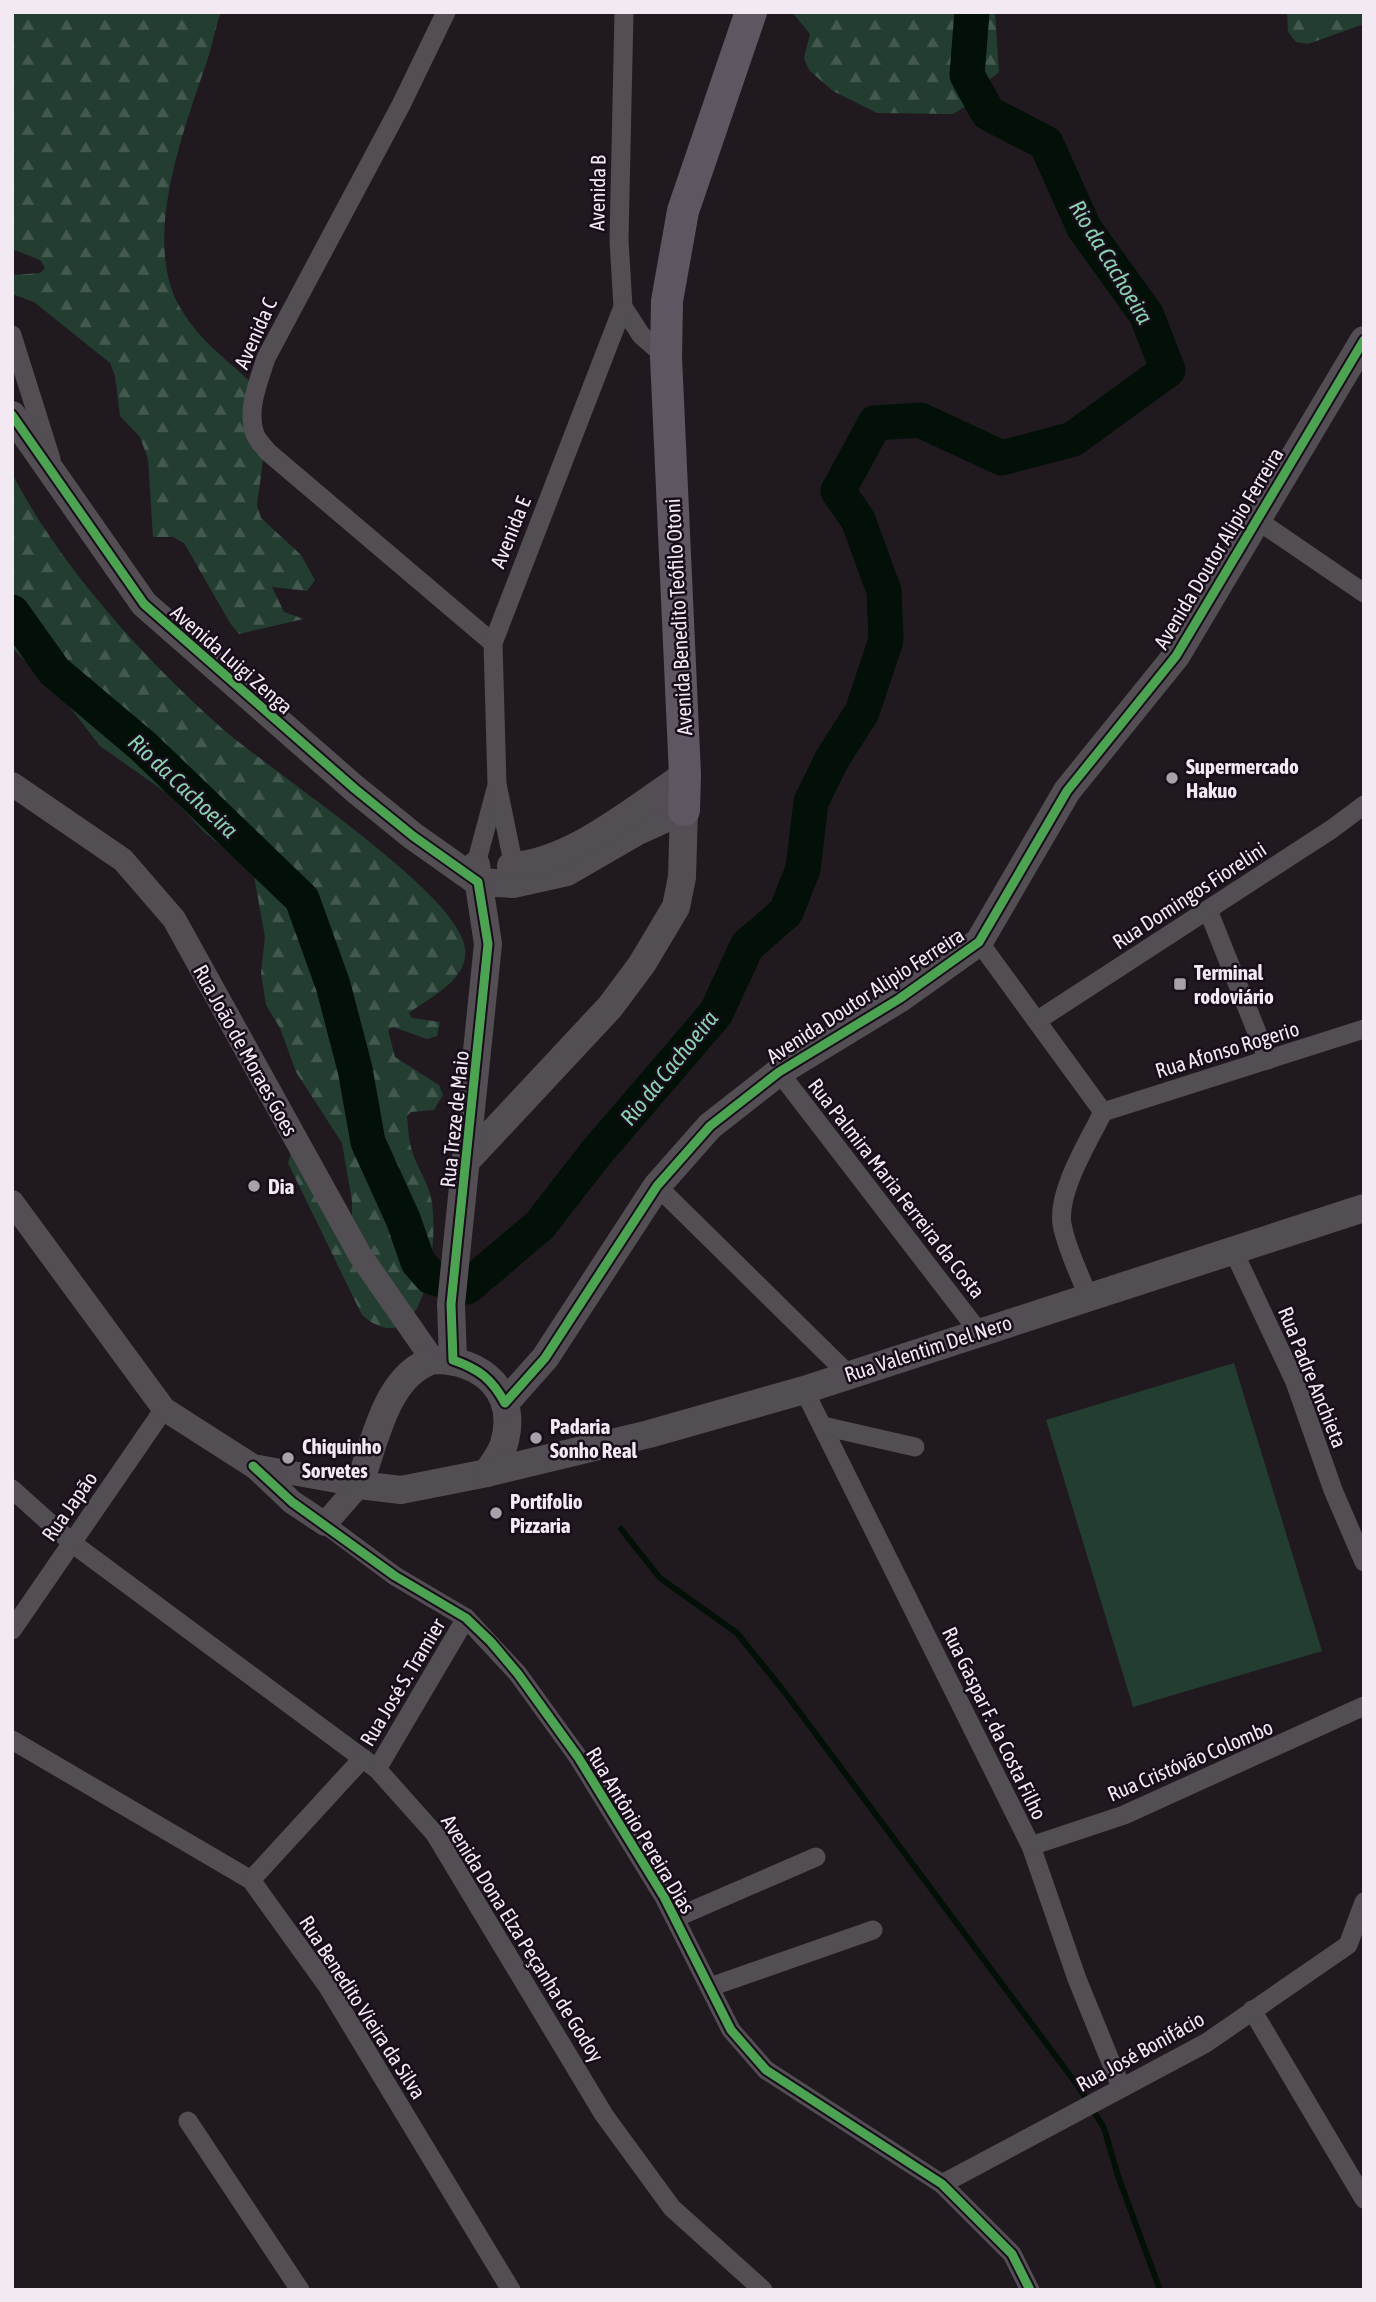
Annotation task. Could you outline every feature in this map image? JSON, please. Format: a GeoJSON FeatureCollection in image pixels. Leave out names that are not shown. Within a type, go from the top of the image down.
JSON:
{"type":"FeatureCollection","features":[{"type":"Feature","properties":{"kind":"main road","name":"Avenida Benedito Teófilo Otoni"},"geometry":{"type":"LineString","coordinates":[[468,1158],[610,1007],[642,964],[676,906],[682,877],[685,775],[666,357],[667,300],[683,211],[751,12]]}},
{"type":"Feature","properties":{"kind":"main road","name":"Avenida Doutor Alipio Ferreira"},"geometry":{"type":"LineString","coordinates":[[505,1403],[545,1358],[657,1186],[710,1126],[779,1072],[899,999],[979,942],[1067,791],[1176,656],[1364,340]]}},
{"type":"Feature","properties":{"kind":"main road","name":"Avenida Luigi Zenga"},"geometry":{"type":"LineString","coordinates":[[12,415],[144,604],[355,789],[471,872]]}},
{"type":"Feature","properties":{"kind":"main road"},"geometry":{"type":"LineString","coordinates":[[513,875],[572,849],[685,775]]}},
{"type":"Feature","properties":{"kind":"main road"},"geometry":{"type":"LineString","coordinates":[[471,872],[513,875],[567,872],[638,831],[684,810]]}},
{"type":"Feature","properties":{"kind":"main road","name":"Rua Treze de Maio"},"geometry":{"type":"LineString","coordinates":[[471,872],[488,944]]}},
{"type":"Feature","properties":{"kind":"main road","name":"Rua Treze de Maio"},"geometry":{"type":"LineString","coordinates":[[443,1360],[468,1158],[488,944],[513,875]]}},
{"type":"Feature","properties":{"kind":"main road","name":"Rua Valentim Del Nero"},"geometry":{"type":"LineString","coordinates":[[359,1485],[401,1490],[487,1473],[649,1434],[804,1390],[847,1373],[1363,1209]]}},
{"type":"Feature","properties":{"kind":"main road"},"geometry":{"type":"LineString","coordinates":[[359,1485],[392,1395],[408,1373],[443,1360],[476,1367],[494,1382],[505,1403],[508,1425],[503,1447],[487,1473]]}},
{"type":"Feature","properties":{"kind":"street","name":"Avenida C"},"geometry":{"type":"LineString","coordinates":[[446,12],[401,105],[266,358],[255,392],[254,434],[268,452],[493,643]]}},
{"type":"Feature","properties":{"kind":"street","name":"Avenida B"},"geometry":{"type":"LineString","coordinates":[[623,307],[619,226],[624,12]]}},
{"type":"Feature","properties":{"kind":"street","name":"Avenida E"},"geometry":{"type":"LineString","coordinates":[[513,875],[497,784],[493,643],[623,307]]}},
{"type":"Feature","properties":{"kind":"street"},"geometry":{"type":"LineString","coordinates":[[623,307],[641,335],[666,357]]}},
{"type":"Feature","properties":{"kind":"street"},"geometry":{"type":"LineString","coordinates":[[12,335],[57,481]]}},
{"type":"Feature","properties":{"kind":"street"},"geometry":{"type":"LineString","coordinates":[[1257,520],[1364,593]]}},
{"type":"Feature","properties":{"kind":"street","name":"Rua João de Moraes Goes"},"geometry":{"type":"LineString","coordinates":[[12,784],[123,860],[174,919],[360,1255],[443,1360]]}},
{"type":"Feature","properties":{"kind":"street","name":"Avenida E"},"geometry":{"type":"LineString","coordinates":[[471,872],[497,784]]}},
{"type":"Feature","properties":{"kind":"street","name":"Rua Domingos Fiorelini"},"geometry":{"type":"LineString","coordinates":[[1038,1020],[1364,805]]}},
{"type":"Feature","properties":{"kind":"street"},"geometry":{"type":"LineString","coordinates":[[1208,910],[1268,1060]]}},
{"type":"Feature","properties":{"kind":"street"},"geometry":{"type":"LineString","coordinates":[[979,942],[1103,1112],[1071,1178],[1061,1212],[1063,1227],[1088,1297]]}},
{"type":"Feature","properties":{"kind":"street","name":"Rua Afonso Rogerio"},"geometry":{"type":"LineString","coordinates":[[1103,1112],[1364,1029]]}},
{"type":"Feature","properties":{"kind":"street","name":"Rua Palmira Maria Ferreira da Costa"},"geometry":{"type":"LineString","coordinates":[[779,1072],[979,1332]]}},
{"type":"Feature","properties":{"kind":"street"},"geometry":{"type":"LineString","coordinates":[[657,1186],[847,1373]]}},
{"type":"Feature","properties":{"kind":"street"},"geometry":{"type":"LineString","coordinates":[[12,1202],[164,1409],[253,1466],[359,1485]]}},
{"type":"Feature","properties":{"kind":"street","name":"Rua Padre Anchieta"},"geometry":{"type":"LineString","coordinates":[[1233,1250],[1295,1382],[1333,1490],[1364,1562]]}},
{"type":"Feature","properties":{"kind":"street","name":"Rua Gaspar F. da Costa Filho"},"geometry":{"type":"LineString","coordinates":[[804,1390],[1031,1846],[1077,1979],[1121,2087]]}},
{"type":"Feature","properties":{"kind":"street","name":"Rua Japão"},"geometry":{"type":"LineString","coordinates":[[12,1630],[164,1409]]}},
{"type":"Feature","properties":{"kind":"street"},"geometry":{"type":"LineString","coordinates":[[823,1426],[915,1447]]}},
{"type":"Feature","properties":{"kind":"street","name":"Rua Antônio Pereira Dias"},"geometry":{"type":"LineString","coordinates":[[253,1466],[292,1502],[395,1576],[466,1618],[519,1674],[578,1757],[674,1918],[731,2029],[766,2070],[942,2184],[1012,2254],[1030,2290]]}},
{"type":"Feature","properties":{"kind":"street"},"geometry":{"type":"LineString","coordinates":[[326,1524],[359,1485]]}},
{"type":"Feature","properties":{"kind":"street","name":"Avenida Dona Elza Peçanha de Godoy"},"geometry":{"type":"LineString","coordinates":[[12,1489],[72,1543],[251,1678],[370,1763],[435,1834],[604,2115],[665,2198],[740,2272],[763,2290]]}},
{"type":"Feature","properties":{"kind":"street","name":"Rua José S. Tramier"},"geometry":{"type":"LineString","coordinates":[[251,1880],[370,1763],[466,1618]]}},
{"type":"Feature","properties":{"kind":"street","name":"Rua Cristóvão Colombo"},"geometry":{"type":"LineString","coordinates":[[1031,1846],[1124,1815],[1364,1706]]}},
{"type":"Feature","properties":{"kind":"street","name":"Rua Benedito Vieira da Silva"},"geometry":{"type":"LineString","coordinates":[[12,1740],[251,1880],[328,1987],[511,2290]]}},
{"type":"Feature","properties":{"kind":"street","name":"Rua Antônio Pereira Dias"},"geometry":{"type":"LineString","coordinates":[[674,1918],[817,1857]]}},
{"type":"Feature","properties":{"kind":"street","name":"Rua José Bonifácio"},"geometry":{"type":"LineString","coordinates":[[942,2184],[1121,2087],[1188,2054],[1252,2010],[1356,1950],[1364,1902]]}},
{"type":"Feature","properties":{"kind":"street"},"geometry":{"type":"LineString","coordinates":[[710,1987],[873,1930]]}},
{"type":"Feature","properties":{"kind":"street"},"geometry":{"type":"LineString","coordinates":[[1252,2010],[1364,2199]]}},
{"type":"Feature","properties":{"kind":"street"},"geometry":{"type":"LineString","coordinates":[[188,2120],[300,2290]]}},
{"type":"Feature","properties":{"kind":"green space"},"geometry":{"type":"Polygon","coordinates":[[[12,12],[221,12],[171,180],[164,244],[168,275],[177,302],[193,327],[257,388],[264,453],[257,505],[261,518],[301,555],[315,580],[307,591],[272,587],[284,612],[304,619],[239,634],[184,543],[173,537],[153,537],[148,459],[140,437],[120,416],[115,376],[110,363],[34,302],[12,294],[12,275],[40,273],[45,268],[40,260],[12,249],[12,12]]]}},
{"type":"Feature","properties":{"kind":"green space"},"geometry":{"type":"Polygon","coordinates":[[[792,12],[995,12],[999,72],[989,80],[979,98],[953,114],[877,113],[833,91],[809,70],[804,58],[810,34],[792,12]]]}},
{"type":"Feature","properties":{"kind":"green space"},"geometry":{"type":"Polygon","coordinates":[[[1287,12],[1364,12],[1364,24],[1308,44],[1296,42],[1288,32],[1287,12]]]}},
{"type":"Feature","properties":{"kind":"green space"},"geometry":{"type":"Polygon","coordinates":[[[12,473],[31,507],[77,574],[103,607],[159,668],[240,743],[396,863],[430,895],[454,924],[465,948],[465,959],[455,978],[409,1013],[412,1018],[440,1022],[437,1036],[427,1039],[393,1027],[388,1030],[395,1057],[439,1085],[443,1095],[434,1110],[411,1112],[407,1116],[412,1150],[431,1198],[433,1240],[424,1292],[414,1312],[401,1325],[384,1327],[362,1315],[288,1163],[291,1153],[352,1232],[352,1201],[342,1143],[296,1072],[280,1028],[266,1005],[261,973],[265,937],[253,871],[204,832],[171,796],[100,746],[55,688],[12,648],[12,473]]]}},
{"type":"Feature","properties":{"kind":"green space"},"geometry":{"type":"Polygon","coordinates":[[[1234,1363],[1322,1651],[1133,1707],[1046,1420],[1234,1363]]]}},
{"type":"Feature","properties":{"kind":"waterway","name":"Rio da Cachoeira"},"geometry":{"type":"LineString","coordinates":[[12,612],[54,671],[144,747],[302,899],[333,985],[355,1069],[368,1142],[403,1219],[418,1262],[431,1277],[467,1287],[540,1225],[596,1153],[716,1013],[747,946],[786,912],[803,869],[811,802],[832,759],[862,712],[886,640],[884,591],[858,520],[838,491],[875,423],[920,420],[1002,458],[1073,439],[1168,370],[1146,314],[1084,228],[1046,143],[988,113],[967,75],[972,12]]}},
{"type":"Feature","properties":{"kind":"waterway"},"geometry":{"type":"LineString","coordinates":[[621,1529],[660,1578],[737,1633],[786,1694],[1078,2086],[1104,2128],[1118,2176],[1160,2290]]}},
{"type":"Feature","properties":{"kind":"cycle path"},"geometry":{"type":"LineString","coordinates":[[12,415],[144,604],[355,789],[413,836],[478,882],[488,944],[451,1304],[453,1360],[484,1376],[505,1403],[545,1358],[657,1186],[710,1126],[779,1072],[899,999],[979,942],[1067,791],[1176,656],[1364,340]]}},
{"type":"Feature","properties":{"kind":"cycle path"},"geometry":{"type":"LineString","coordinates":[[253,1466],[292,1502],[395,1576],[466,1618],[491,1642],[518,1674],[578,1757],[664,1897],[731,2030],[766,2070],[942,2184],[1012,2254],[1030,2290]]}},
{"type":"Feature","properties":{"kind":"place","name":"Supermercado Hakuo"},"geometry":{"type":"Point","coordinates":[1172,778]}},
{"type":"Feature","properties":{"kind":"place","name":"Terminal rodoviário"},"geometry":{"type":"Point","coordinates":[1180,984]}},
{"type":"Feature","properties":{"kind":"place","name":"Dia"},"geometry":{"type":"Point","coordinates":[254,1186]}},
{"type":"Feature","properties":{"kind":"place","name":"Padaria Sonho Real"},"geometry":{"type":"Point","coordinates":[536,1438]}},
{"type":"Feature","properties":{"kind":"place","name":"Chiquinho Sorvetes"},"geometry":{"type":"Point","coordinates":[288,1458]}},
{"type":"Feature","properties":{"kind":"place","name":"Portifolio Pizzaria"},"geometry":{"type":"Point","coordinates":[496,1513]}}]}
